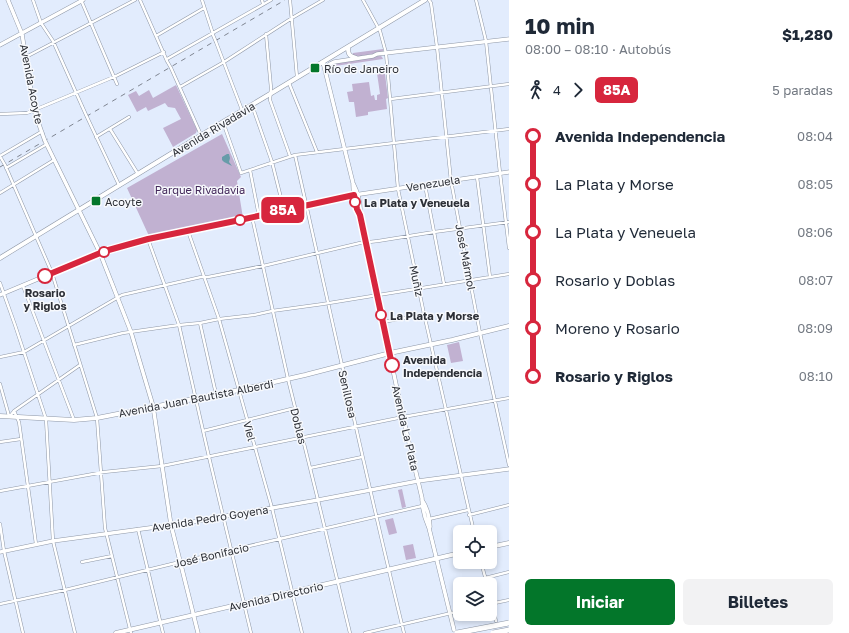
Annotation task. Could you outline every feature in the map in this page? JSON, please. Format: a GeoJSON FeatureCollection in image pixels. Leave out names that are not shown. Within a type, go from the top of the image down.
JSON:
{"type":"FeatureCollection","features":[{"type":"Feature","properties":{"kind":"highway"},"geometry":{"type":"LineString","coordinates":[[455,631],[509,623]]}},
{"type":"Feature","properties":{"kind":"highway"},"geometry":{"type":"LineString","coordinates":[[493,633],[509,630]]}},
{"type":"Feature","properties":{"kind":"main road","name":"Avenida Acoyte"},"geometry":{"type":"LineString","coordinates":[[8,0],[22,34],[34,110],[42,133],[100,253],[131,332],[153,406],[171,525],[198,633]]}},
{"type":"Feature","properties":{"kind":"main road"},"geometry":{"type":"LineString","coordinates":[[0,45],[81,0]]}},
{"type":"Feature","properties":{"kind":"main road","name":"Avenida Rivadavia"},"geometry":{"type":"LineString","coordinates":[[0,258],[425,0]]}},
{"type":"Feature","properties":{"kind":"main road"},"geometry":{"type":"LineString","coordinates":[[325,69],[334,62],[372,56],[376,54],[509,39]]}},
{"type":"Feature","properties":{"kind":"main road"},"geometry":{"type":"LineString","coordinates":[[348,47],[349,55],[356,58]]}},
{"type":"Feature","properties":{"kind":"main road","name":"Avenida La Plata"},"geometry":{"type":"LineString","coordinates":[[323,62],[353,183],[357,191],[356,194],[360,215],[418,481],[422,506],[430,528]]}},
{"type":"Feature","properties":{"kind":"main road","name":"Venezuela"},"geometry":{"type":"LineString","coordinates":[[2,294],[100,253],[148,239],[260,216],[356,194],[509,172]]}},
{"type":"Feature","properties":{"kind":"main road"},"geometry":{"type":"LineString","coordinates":[[390,353],[509,326]]}},
{"type":"Feature","properties":{"kind":"main road","name":"Avenida Juan Bautista Alberdi"},"geometry":{"type":"LineString","coordinates":[[0,416],[74,420],[97,418],[239,390],[390,353]]}},
{"type":"Feature","properties":{"kind":"main road","name":"Avenida Pedro Goyena"},"geometry":{"type":"LineString","coordinates":[[1,551],[53,540],[171,525],[418,481],[509,469]]}},
{"type":"Feature","properties":{"kind":"main road","name":"Avenida La Plata"},"geometry":{"type":"LineString","coordinates":[[422,500],[429,517],[430,528],[455,631]]}},
{"type":"Feature","properties":{"kind":"main road"},"geometry":{"type":"LineString","coordinates":[[422,506],[424,506],[426,514],[429,517]]}},
{"type":"Feature","properties":{"kind":"main road"},"geometry":{"type":"LineString","coordinates":[[497,546],[509,543]]}},
{"type":"Feature","properties":{"kind":"main road","name":"Avenida Directorio"},"geometry":{"type":"LineString","coordinates":[[116,633],[130,631],[161,622],[453,555]]}},
{"type":"Feature","properties":{"kind":"street"},"geometry":{"type":"LineString","coordinates":[[33,0],[41,23],[54,43],[87,118],[119,185]]}},
{"type":"Feature","properties":{"kind":"street"},"geometry":{"type":"LineString","coordinates":[[81,0],[117,84]]}},
{"type":"Feature","properties":{"kind":"street"},"geometry":{"type":"LineString","coordinates":[[26,57],[134,0]]}},
{"type":"Feature","properties":{"kind":"street"},"geometry":{"type":"LineString","coordinates":[[140,0],[202,135]]}},
{"type":"Feature","properties":{"kind":"street"},"geometry":{"type":"LineString","coordinates":[[202,0],[213,34],[242,110]]}},
{"type":"Feature","properties":{"kind":"street"},"geometry":{"type":"LineString","coordinates":[[262,0],[263,4]]}},
{"type":"Feature","properties":{"kind":"street"},"geometry":{"type":"LineString","coordinates":[[167,60],[271,0]]}},
{"type":"Feature","properties":{"kind":"street"},"geometry":{"type":"LineString","coordinates":[[290,0],[297,78]]}},
{"type":"Feature","properties":{"kind":"street"},"geometry":{"type":"LineString","coordinates":[[180,87],[224,62],[266,34],[323,0]]}},
{"type":"Feature","properties":{"kind":"street","name":"Muñiz"},"geometry":{"type":"LineString","coordinates":[[364,0],[379,28],[386,53],[398,189],[430,344],[472,525]]}},
{"type":"Feature","properties":{"kind":"street","name":"José Mármol"},"geometry":{"type":"LineString","coordinates":[[430,0],[438,46],[451,181],[480,333],[509,465]]}},
{"type":"Feature","properties":{"kind":"street"},"geometry":{"type":"LineString","coordinates":[[477,0],[486,42],[509,248]]}},
{"type":"Feature","properties":{"kind":"street"},"geometry":{"type":"LineString","coordinates":[[156,36],[204,8]]}},
{"type":"Feature","properties":{"kind":"street"},"geometry":{"type":"LineString","coordinates":[[266,34],[271,88],[270,100],[290,156]]}},
{"type":"Feature","properties":{"kind":"street"},"geometry":{"type":"LineString","coordinates":[[0,114],[27,113],[114,77],[164,52]]}},
{"type":"Feature","properties":{"kind":"street"},"geometry":{"type":"LineString","coordinates":[[289,82],[317,152]]}},
{"type":"Feature","properties":{"kind":"street"},"geometry":{"type":"LineString","coordinates":[[390,99],[509,84]]}},
{"type":"Feature","properties":{"kind":"street"},"geometry":{"type":"LineString","coordinates":[[252,105],[272,162],[284,210]]}},
{"type":"Feature","properties":{"kind":"street"},"geometry":{"type":"LineString","coordinates":[[96,137],[129,117]]}},
{"type":"Feature","properties":{"kind":"street"},"geometry":{"type":"LineString","coordinates":[[223,122],[241,173],[295,155],[509,129]]}},
{"type":"Feature","properties":{"kind":"street"},"geometry":{"type":"LineString","coordinates":[[110,129],[138,174]]}},
{"type":"Feature","properties":{"kind":"street"},"geometry":{"type":"LineString","coordinates":[[42,133],[0,156],[52,273],[97,418],[105,528],[130,631]]}},
{"type":"Feature","properties":{"kind":"street"},"geometry":{"type":"LineString","coordinates":[[5,167],[46,143]]}},
{"type":"Feature","properties":{"kind":"street","name":"Senillosa"},"geometry":{"type":"LineString","coordinates":[[295,155],[355,427],[404,633]]}},
{"type":"Feature","properties":{"kind":"street"},"geometry":{"type":"LineString","coordinates":[[0,193],[54,160]]}},
{"type":"Feature","properties":{"kind":"street"},"geometry":{"type":"LineString","coordinates":[[250,170],[260,216]]}},
{"type":"Feature","properties":{"kind":"street"},"geometry":{"type":"LineString","coordinates":[[477,177],[490,277]]}},
{"type":"Feature","properties":{"kind":"street"},"geometry":{"type":"LineString","coordinates":[[424,185],[444,284]]}},
{"type":"Feature","properties":{"kind":"street","name":"Doblas"},"geometry":{"type":"LineString","coordinates":[[252,217],[294,408],[350,633]]}},
{"type":"Feature","properties":{"kind":"street"},"geometry":{"type":"LineString","coordinates":[[0,357],[24,352],[122,295],[263,266],[360,243],[507,222]]}},
{"type":"Feature","properties":{"kind":"street","name":"Viel"},"geometry":{"type":"LineString","coordinates":[[188,231],[219,319],[272,508],[302,633]]}},
{"type":"Feature","properties":{"kind":"street"},"geometry":{"type":"LineString","coordinates":[[148,239],[179,325],[195,399],[251,633]]}},
{"type":"Feature","properties":{"kind":"street"},"geometry":{"type":"LineString","coordinates":[[74,345],[131,332],[328,304],[509,274]]}},
{"type":"Feature","properties":{"kind":"street"},"geometry":{"type":"LineString","coordinates":[[0,283],[2,294],[24,352],[46,419],[53,540],[75,633]]}},
{"type":"Feature","properties":{"kind":"street"},"geometry":{"type":"LineString","coordinates":[[23,286],[74,420]]}},
{"type":"Feature","properties":{"kind":"street"},"geometry":{"type":"LineString","coordinates":[[383,322],[424,314]]}},
{"type":"Feature","properties":{"kind":"street"},"geometry":{"type":"LineString","coordinates":[[200,323],[216,395]]}},
{"type":"Feature","properties":{"kind":"street"},"geometry":{"type":"LineString","coordinates":[[10,417],[14,411],[80,365]]}},
{"type":"Feature","properties":{"kind":"street"},"geometry":{"type":"LineString","coordinates":[[0,384],[10,417]]}},
{"type":"Feature","properties":{"kind":"street"},"geometry":{"type":"LineString","coordinates":[[0,491],[101,473],[162,466],[403,417],[509,398]]}},
{"type":"Feature","properties":{"kind":"street"},"geometry":{"type":"LineString","coordinates":[[203,431],[294,408]]}},
{"type":"Feature","properties":{"kind":"street"},"geometry":{"type":"LineString","coordinates":[[14,411],[19,422],[36,544]]}},
{"type":"Feature","properties":{"kind":"street"},"geometry":{"type":"LineString","coordinates":[[0,442],[21,439]]}},
{"type":"Feature","properties":{"kind":"street"},"geometry":{"type":"LineString","coordinates":[[310,468],[362,457]]}},
{"type":"Feature","properties":{"kind":"street"},"geometry":{"type":"LineString","coordinates":[[469,515],[509,505]]}},
{"type":"Feature","properties":{"kind":"street","name":"José Bonifacio"},"geometry":{"type":"LineString","coordinates":[[0,604],[422,506]]}},
{"type":"Feature","properties":{"kind":"street"},"geometry":{"type":"LineString","coordinates":[[429,517],[468,510]]}},
{"type":"Feature","properties":{"kind":"street"},"geometry":{"type":"LineString","coordinates":[[0,524],[1,551],[16,601],[23,633]]}},
{"type":"Feature","properties":{"kind":"street"},"geometry":{"type":"LineString","coordinates":[[138,529],[163,633]]}},
{"type":"Feature","properties":{"kind":"street"},"geometry":{"type":"LineString","coordinates":[[82,562],[112,556]]}},
{"type":"Feature","properties":{"kind":"street"},"geometry":{"type":"LineString","coordinates":[[489,577],[509,572]]}},
{"type":"Feature","properties":{"kind":"street"},"geometry":{"type":"LineString","coordinates":[[497,603],[509,600]]}},
{"type":"Feature","properties":{"kind":"street"},"geometry":{"type":"LineString","coordinates":[[365,633],[453,613]]}},
{"type":"Feature","properties":{"kind":"green space"},"geometry":{"type":"Polygon","coordinates":[[[383,49],[383,52],[355,57],[353,56],[353,53],[383,49]]]}},
{"type":"Feature","properties":{"kind":"green space"},"geometry":{"type":"Polygon","coordinates":[[[380,55],[383,59],[335,66],[334,63],[374,57],[380,55]]]}},
{"type":"Feature","properties":{"kind":"green space"},"geometry":{"type":"Polygon","coordinates":[[[377,73],[385,74],[388,98],[386,99],[387,109],[368,112],[368,115],[356,117],[354,102],[349,102],[347,92],[353,91],[352,84],[369,82],[371,96],[374,95],[375,100],[377,100],[377,95],[380,94],[377,73]]]}},
{"type":"Feature","properties":{"kind":"green space"},"geometry":{"type":"Polygon","coordinates":[[[176,85],[197,130],[196,133],[173,147],[163,128],[181,119],[175,108],[168,107],[165,103],[148,111],[146,107],[137,112],[128,95],[136,91],[139,96],[149,90],[153,98],[176,85]]]}},
{"type":"Feature","properties":{"kind":"green space","name":"Parque Rivadavia"},"geometry":{"type":"Polygon","coordinates":[[[222,134],[241,177],[237,181],[243,218],[149,236],[127,188],[222,134]]]}},
{"type":"Feature","properties":{"kind":"green space"},"geometry":{"type":"Polygon","coordinates":[[[459,342],[463,361],[451,363],[447,345],[459,342]]]}},
{"type":"Feature","properties":{"kind":"green space"},"geometry":{"type":"Polygon","coordinates":[[[402,489],[406,507],[402,508],[398,490],[402,489]]]}},
{"type":"Feature","properties":{"kind":"green space"},"geometry":{"type":"Polygon","coordinates":[[[393,518],[397,533],[389,535],[385,520],[393,518]]]}},
{"type":"Feature","properties":{"kind":"green space"},"geometry":{"type":"Polygon","coordinates":[[[413,544],[416,558],[406,560],[403,546],[413,544]]]}},
{"type":"Feature","properties":{"kind":"water"},"geometry":{"type":"Polygon","coordinates":[[[229,154],[229,162],[232,166],[222,160],[222,157],[229,154]]]}},
{"type":"Feature","properties":{"kind":"railway"},"geometry":{"type":"LineString","coordinates":[[0,167],[285,0]]}},
{"type":"Feature","properties":{"kind":"bus line","name":"85A"},"geometry":{"type":"LineString","coordinates":[[45,276],[105,251],[148,239],[354,195],[360,215],[392,365]]}},
{"type":"Feature","properties":{"kind":"place","name":"Río de Janeiro"},"geometry":{"type":"Point","coordinates":[315,68]}},
{"type":"Feature","properties":{"kind":"place","name":"Acoyte"},"geometry":{"type":"Point","coordinates":[96,201]}},
{"type":"Feature","properties":{"kind":"place","name":"La Plata y Veneuela"},"geometry":{"type":"Point","coordinates":[355,202]}},
{"type":"Feature","properties":{"kind":"place","name":"Rosario y Riglos"},"geometry":{"type":"Point","coordinates":[45,276]}},
{"type":"Feature","properties":{"kind":"place","name":"La Plata y Morse"},"geometry":{"type":"Point","coordinates":[381,315]}},
{"type":"Feature","properties":{"kind":"place","name":"Avenida Independencia"},"geometry":{"type":"Point","coordinates":[392,365]}}]}
